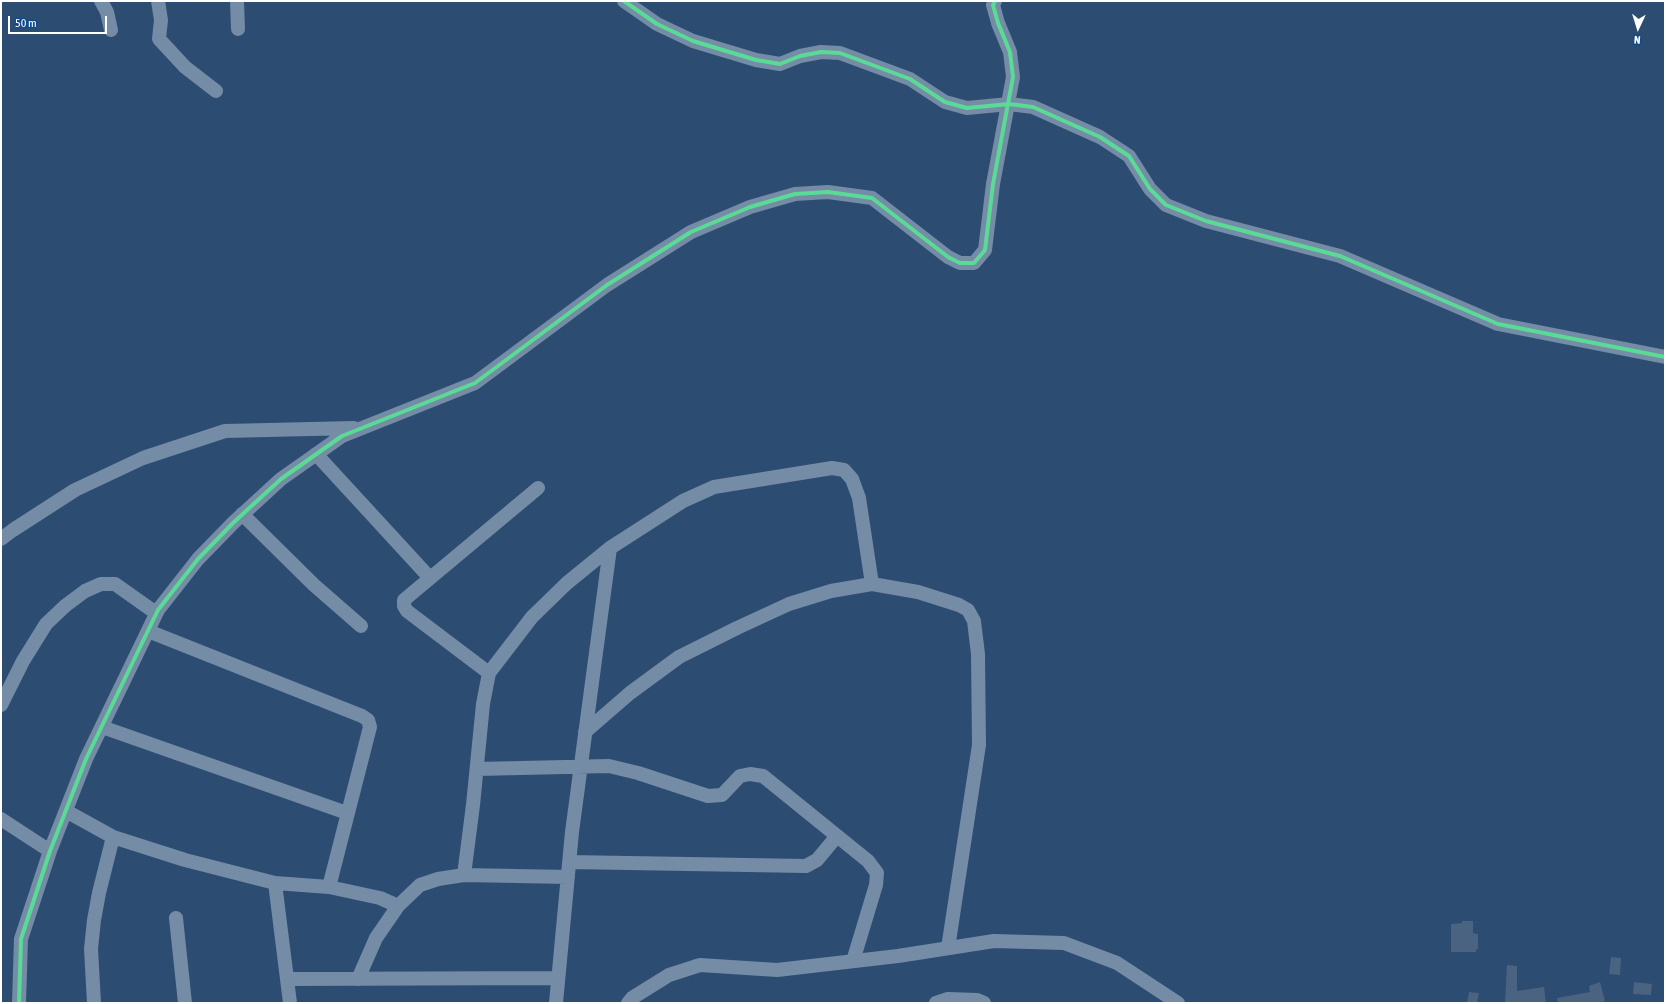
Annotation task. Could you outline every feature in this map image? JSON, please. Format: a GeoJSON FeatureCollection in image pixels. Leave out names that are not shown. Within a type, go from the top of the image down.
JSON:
{"type":"FeatureCollection","features":[{"type":"Feature","properties":{"kind":"street"},"geometry":{"type":"LineString","coordinates":[[101,1],[107,12],[111,30]]}},
{"type":"Feature","properties":{"kind":"street"},"geometry":{"type":"LineString","coordinates":[[158,1],[160,20],[159,39],[186,67],[216,91]]}},
{"type":"Feature","properties":{"kind":"street"},"geometry":{"type":"LineString","coordinates":[[237,1],[238,29]]}},
{"type":"Feature","properties":{"kind":"street"},"geometry":{"type":"LineString","coordinates":[[624,1],[657,24],[693,41],[756,60],[780,64],[800,56],[821,52],[840,53],[910,79],[945,102],[967,108],[1009,104],[1033,108],[1100,137],[1129,156],[1150,189],[1166,205],[1206,221],[1340,256],[1498,324],[1665,357]]}},
{"type":"Feature","properties":{"kind":"street"},"geometry":{"type":"LineString","coordinates":[[19,1003],[21,939],[50,851],[86,759],[156,613],[198,560],[242,514],[281,479],[342,436],[475,383],[606,285],[691,232],[750,207],[795,194],[828,192],[872,198],[948,257],[960,263],[974,263],[985,250],[993,184],[1013,77],[1010,52],[993,6],[995,1]]}},
{"type":"Feature","properties":{"kind":"street"},"geometry":{"type":"LineString","coordinates":[[1,539],[75,490],[143,458],[225,431],[363,428]]}},
{"type":"Feature","properties":{"kind":"street"},"geometry":{"type":"LineString","coordinates":[[316,454],[430,578]]}},
{"type":"Feature","properties":{"kind":"street"},"geometry":{"type":"LineString","coordinates":[[464,875],[477,769],[483,704],[489,673],[532,617],[568,583],[610,548],[683,500],[714,487],[832,468],[844,470],[852,479],[858,498],[872,584]]}},
{"type":"Feature","properties":{"kind":"street"},"geometry":{"type":"LineString","coordinates":[[489,673],[407,611],[404,606],[404,600],[538,488]]}},
{"type":"Feature","properties":{"kind":"street"},"geometry":{"type":"LineString","coordinates":[[242,514],[314,585],[361,626]]}},
{"type":"Feature","properties":{"kind":"street"},"geometry":{"type":"LineString","coordinates":[[556,1003],[569,862],[580,766],[610,548]]}},
{"type":"Feature","properties":{"kind":"street"},"geometry":{"type":"LineString","coordinates":[[1,705],[23,661],[46,624],[65,606],[85,591],[101,584],[115,584],[156,613]]}},
{"type":"Feature","properties":{"kind":"street"},"geometry":{"type":"LineString","coordinates":[[585,732],[630,693],[679,657],[788,604],[832,591],[872,584],[918,592],[959,605],[968,610],[974,621],[978,654],[979,745],[948,948]]}},
{"type":"Feature","properties":{"kind":"street"},"geometry":{"type":"LineString","coordinates":[[148,631],[362,716],[368,720],[370,727],[328,887]]}},
{"type":"Feature","properties":{"kind":"street"},"geometry":{"type":"LineString","coordinates":[[102,727],[347,813]]}},
{"type":"Feature","properties":{"kind":"street"},"geometry":{"type":"LineString","coordinates":[[477,769],[609,766],[638,773],[708,796],[722,795],[740,776],[750,774],[763,776],[868,861],[877,873],[876,885],[853,961]]}},
{"type":"Feature","properties":{"kind":"street"},"geometry":{"type":"LineString","coordinates":[[66,811],[113,837],[185,860],[275,883],[328,887],[380,898],[398,906]]}},
{"type":"Feature","properties":{"kind":"street"},"geometry":{"type":"LineString","coordinates":[[1,819],[50,851]]}},
{"type":"Feature","properties":{"kind":"street"},"geometry":{"type":"LineString","coordinates":[[569,862],[806,866],[817,860],[837,836]]}},
{"type":"Feature","properties":{"kind":"street"},"geometry":{"type":"LineString","coordinates":[[94,1003],[91,948],[94,920],[113,837]]}},
{"type":"Feature","properties":{"kind":"street"},"geometry":{"type":"LineString","coordinates":[[358,979],[376,938],[398,906],[420,885],[438,879],[464,875],[568,877]]}},
{"type":"Feature","properties":{"kind":"street"},"geometry":{"type":"LineString","coordinates":[[275,883],[290,1003]]}},
{"type":"Feature","properties":{"kind":"street"},"geometry":{"type":"LineString","coordinates":[[176,918],[185,1003]]}},
{"type":"Feature","properties":{"kind":"street"},"geometry":{"type":"LineString","coordinates":[[628,1003],[632,998],[669,975],[700,965],[777,970],[994,941],[1064,943],[1117,963],[1178,1003]]}},
{"type":"Feature","properties":{"kind":"street"},"geometry":{"type":"LineString","coordinates":[[287,979],[558,978]]}},
{"type":"Feature","properties":{"kind":"street"},"geometry":{"type":"LineString","coordinates":[[936,1003],[948,999],[977,1000],[984,1003]]}},
{"type":"Feature","properties":{"kind":"building"},"geometry":{"type":"Polygon","coordinates":[[[1462,921],[1473,921],[1473,933],[1478,934],[1478,949],[1476,949],[1476,952],[1451,952],[1451,924],[1462,923],[1462,921]]]}},
{"type":"Feature","properties":{"kind":"building"},"geometry":{"type":"Polygon","coordinates":[[[1611,957],[1621,958],[1620,975],[1609,974],[1611,957]]]}},
{"type":"Feature","properties":{"kind":"building"},"geometry":{"type":"Polygon","coordinates":[[[1507,965],[1517,966],[1517,991],[1544,987],[1546,1003],[1505,1003],[1507,965]]]}},
{"type":"Feature","properties":{"kind":"building"},"geometry":{"type":"Polygon","coordinates":[[[1600,982],[1605,1001],[1600,1003],[1558,1003],[1557,998],[1590,992],[1589,986],[1600,982]]]}},
{"type":"Feature","properties":{"kind":"building"},"geometry":{"type":"Polygon","coordinates":[[[1634,982],[1652,984],[1651,995],[1633,994],[1634,982]]]}},
{"type":"Feature","properties":{"kind":"building"},"geometry":{"type":"Polygon","coordinates":[[[1469,992],[1479,993],[1477,1003],[1467,1003],[1469,992]]]}},
{"type":"Feature","properties":{"kind":"cycle path"},"geometry":{"type":"LineString","coordinates":[[624,1],[657,24],[693,41],[756,60],[780,64],[800,56],[821,52],[840,53],[910,79],[945,102],[967,108],[1009,104],[1033,107],[1100,137],[1129,156],[1150,189],[1166,205],[1206,221],[1340,256],[1498,324],[1665,357]]}},
{"type":"Feature","properties":{"kind":"cycle path"},"geometry":{"type":"LineString","coordinates":[[19,1003],[21,939],[50,851],[86,759],[158,610],[198,559],[233,523],[281,479],[342,436],[475,383],[607,285],[691,232],[750,207],[795,194],[828,192],[872,198],[948,257],[960,263],[974,263],[985,250],[993,184],[1013,77],[1010,52],[998,23],[993,5],[995,1]]}}]}
